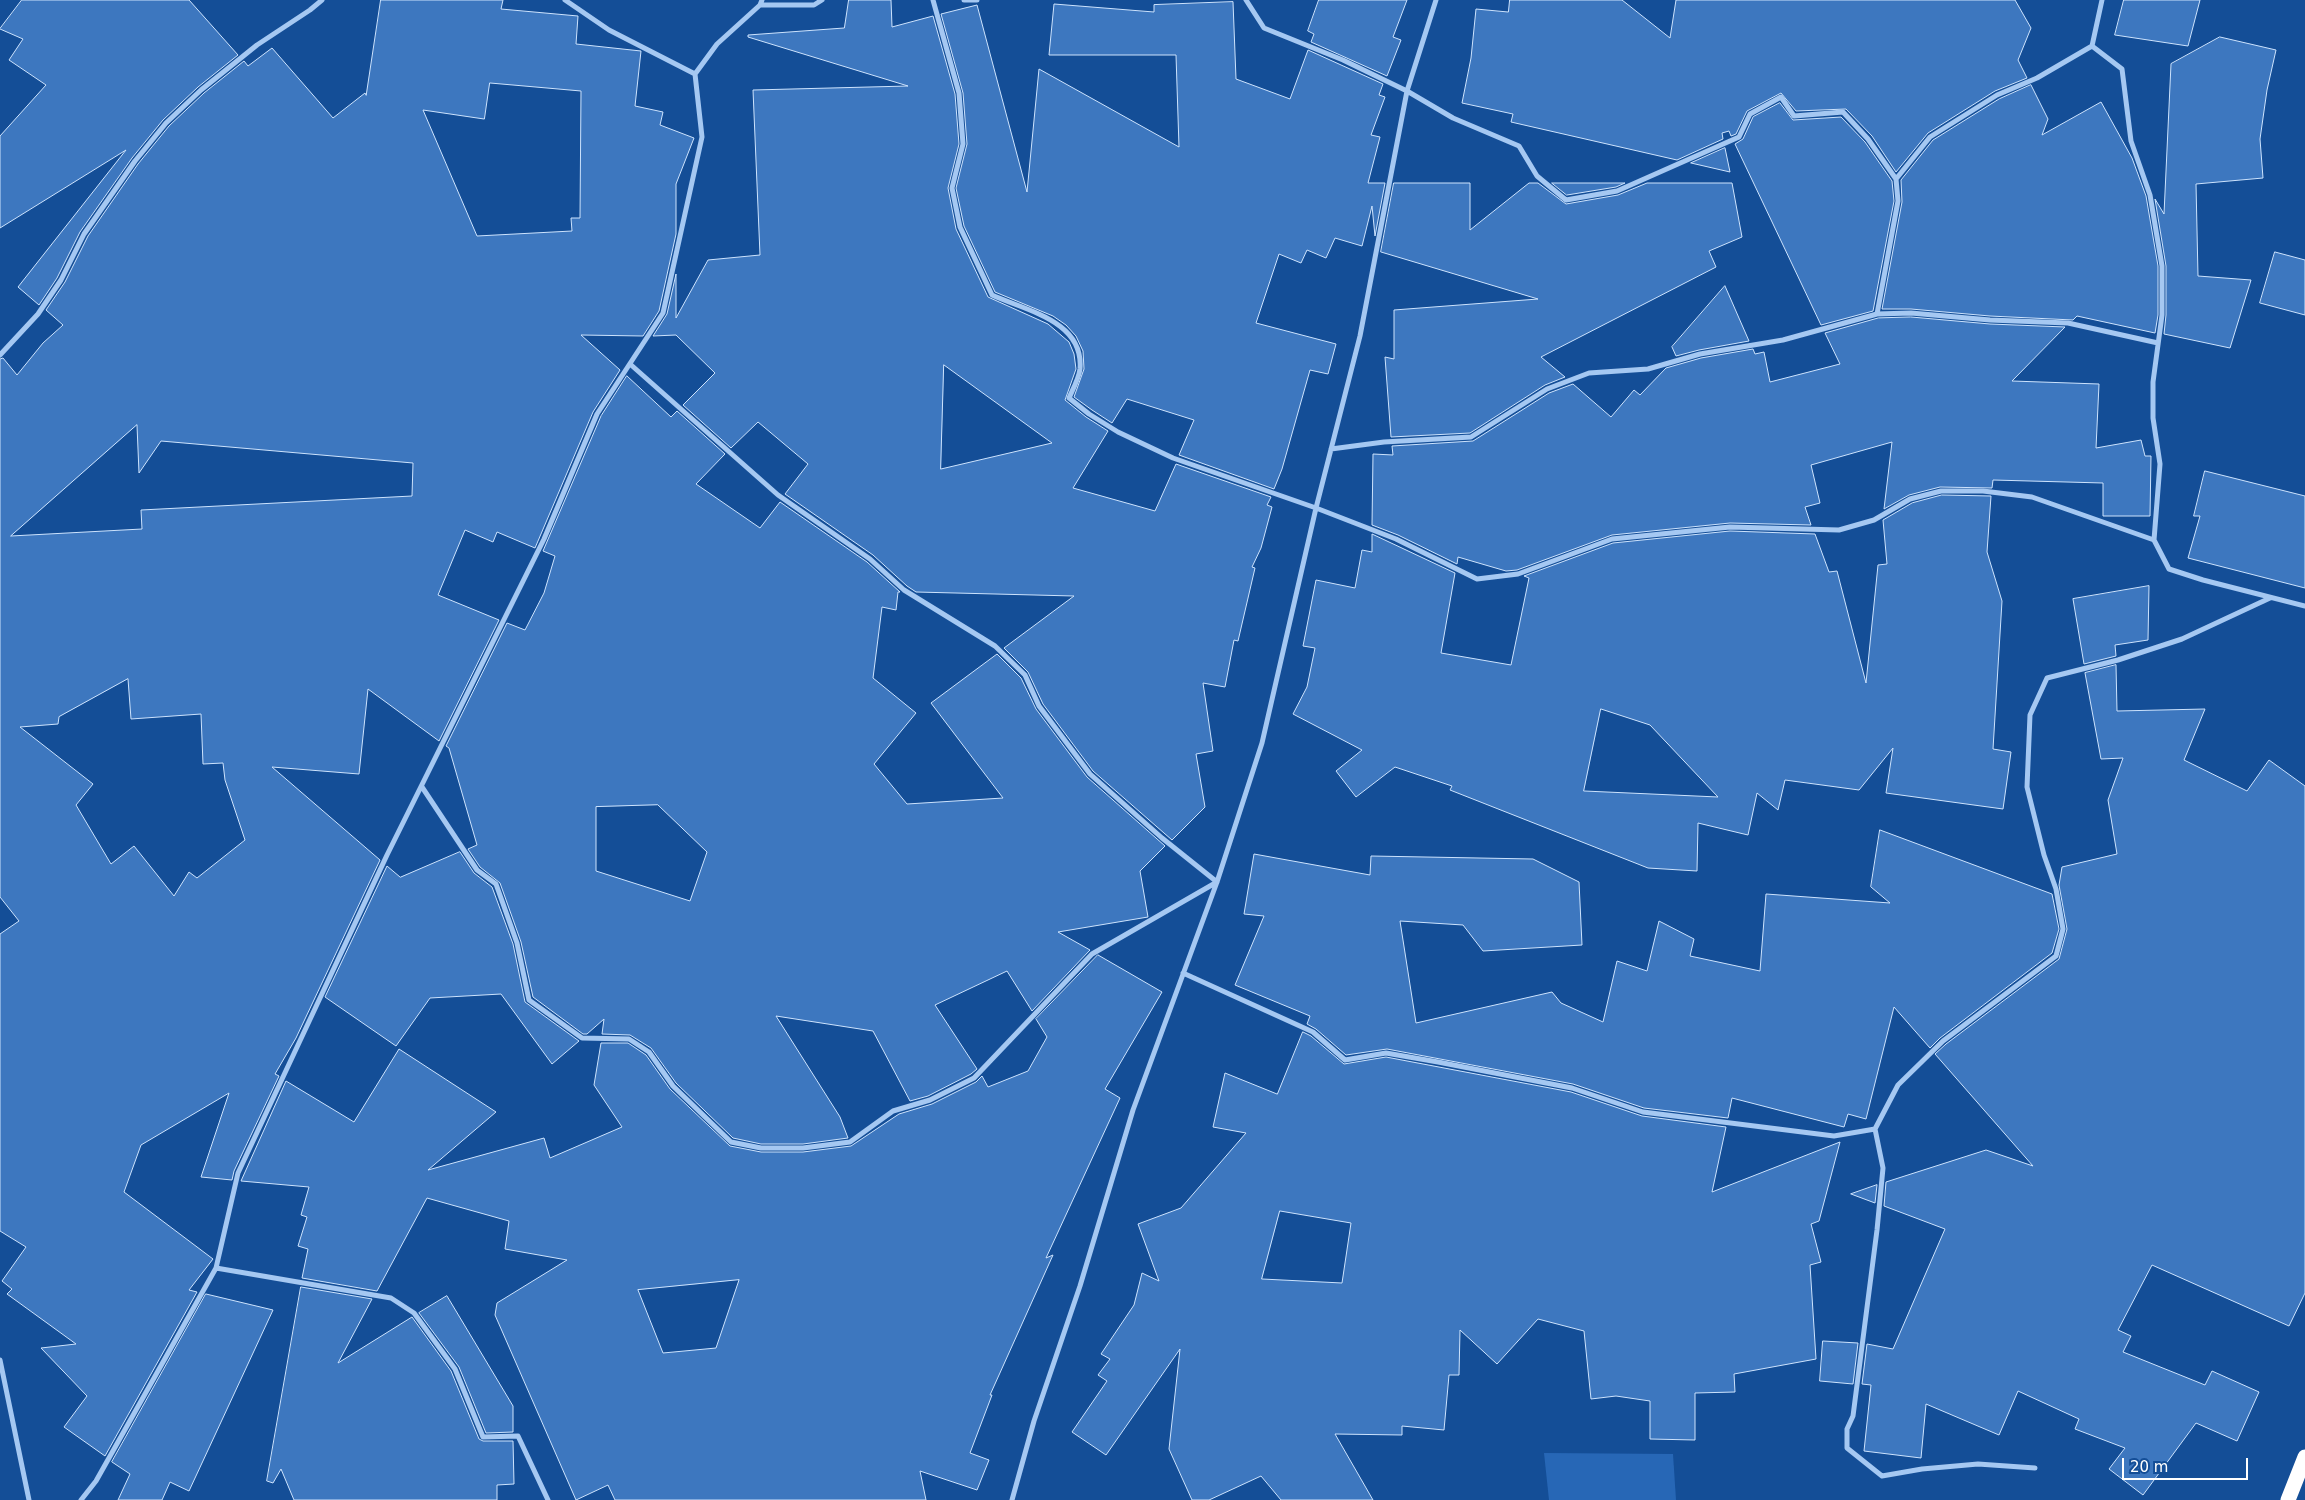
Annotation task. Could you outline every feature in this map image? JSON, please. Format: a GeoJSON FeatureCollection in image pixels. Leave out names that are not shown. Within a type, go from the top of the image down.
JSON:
{"type":"FeatureCollection","features":[{"type":"Feature","properties":{"kind":"highway"},"geometry":{"type":"LineString","coordinates":[[2288,1500],[2305,1457]]}},
{"type":"Feature","properties":{"kind":"street"},"geometry":{"type":"LineString","coordinates":[[0,355],[38,314],[57,287],[84,234],[134,161],[166,123],[200,90],[250,51],[322,0]]}},
{"type":"Feature","properties":{"kind":"street"},"geometry":{"type":"LineString","coordinates":[[565,0],[609,30],[695,74]]}},
{"type":"Feature","properties":{"kind":"street"},"geometry":{"type":"LineString","coordinates":[[81,1500],[96,1481],[216,1268],[238,1173],[387,855],[544,539],[597,414],[664,313],[702,137],[695,74],[717,44],[761,2],[814,5],[822,0]]}},
{"type":"Feature","properties":{"kind":"street"},"geometry":{"type":"LineString","coordinates":[[933,0],[959,93],[963,144],[952,188],[960,227],[992,295],[1044,316],[1070,333],[1079,348],[1080,370],[1070,398],[1089,414],[1118,432],[1173,458],[1316,508],[1396,539],[1477,578],[1518,574],[1612,539],[1730,527],[1839,530],[1874,520],[1910,499],[1941,491],[1983,491],[2032,497],[2154,540]]}},
{"type":"Feature","properties":{"kind":"street"},"geometry":{"type":"LineString","coordinates":[[964,0],[977,0]]}},
{"type":"Feature","properties":{"kind":"street"},"geometry":{"type":"LineString","coordinates":[[1246,0],[1264,28],[1343,60],[1407,91],[1453,118],[1519,146],[1537,176],[1566,200],[1617,191],[1739,136],[1750,114],[1781,98],[1794,116],[1843,112],[1868,139],[1896,179],[1898,202],[1877,314]]}},
{"type":"Feature","properties":{"kind":"street"},"geometry":{"type":"LineString","coordinates":[[1012,1500],[1034,1421],[1080,1286],[1133,1110],[1217,882],[1262,743],[1316,508],[1360,336],[1407,91],[1436,0]]}},
{"type":"Feature","properties":{"kind":"street"},"geometry":{"type":"LineString","coordinates":[[1896,179],[1930,136],[1997,95],[2038,78],[2092,46],[2102,0]]}},
{"type":"Feature","properties":{"kind":"street"},"geometry":{"type":"LineString","coordinates":[[2092,46],[2122,69],[2131,141],[2150,195],[2162,266],[2162,315],[2153,382],[2153,418],[2160,464],[2154,540],[2170,569],[2270,598],[2305,606]]}},
{"type":"Feature","properties":{"kind":"street"},"geometry":{"type":"LineString","coordinates":[[1332,449],[1384,442],[1471,438],[1547,389],[1589,373],[1648,369],[1700,354],[1783,340],[1877,314],[1911,312],[1990,320],[2068,323],[2158,342]]}},
{"type":"Feature","properties":{"kind":"street"},"geometry":{"type":"LineString","coordinates":[[630,364],[778,495],[870,559],[904,590],[995,646],[1024,675],[1039,706],[1090,774],[1155,832],[1217,882]]}},
{"type":"Feature","properties":{"kind":"street"},"geometry":{"type":"LineString","coordinates":[[2035,1468],[1978,1464],[1922,1469],[1882,1476],[1847,1448],[1847,1429],[1853,1416],[1868,1310],[1883,1168],[1875,1129],[1898,1085],[1943,1041],[2056,956],[2063,929],[2061,913],[2056,888],[2044,855],[2027,787],[2030,715],[2047,678],[2118,660],[2182,639],[2270,598]]}},
{"type":"Feature","properties":{"kind":"street"},"geometry":{"type":"LineString","coordinates":[[422,787],[477,870],[496,884],[517,943],[529,1000],[582,1038],[629,1039],[649,1052],[673,1086],[731,1142],[761,1148],[803,1148],[850,1142],[893,1110],[930,1100],[974,1078],[1092,954],[1217,882]]}},
{"type":"Feature","properties":{"kind":"street"},"geometry":{"type":"LineString","coordinates":[[1183,973],[1313,1032],[1345,1060],[1386,1053],[1438,1062],[1572,1088],[1643,1112],[1834,1136],[1875,1129]]}},
{"type":"Feature","properties":{"kind":"street"},"geometry":{"type":"LineString","coordinates":[[216,1268],[391,1298],[414,1313],[455,1369],[483,1437],[518,1436],[548,1500]]}},
{"type":"Feature","properties":{"kind":"street"},"geometry":{"type":"LineString","coordinates":[[0,1360],[29,1500]]}},
{"type":"Feature","properties":{"kind":"shaded area"},"geometry":{"type":"Polygon","coordinates":[[[1544,1453],[1673,1454],[1676,1500],[1549,1500],[1544,1453]]]}},
{"type":"Feature","properties":{"kind":"building"},"geometry":{"type":"Polygon","coordinates":[[[22,0],[189,0],[238,55],[198,87],[163,120],[132,158],[80,232],[57,278],[39,305],[18,287],[126,150],[0,228],[0,136],[46,85],[9,60],[23,39],[0,29],[22,0]]]}},
{"type":"Feature","properties":{"kind":"building"},"geometry":{"type":"Polygon","coordinates":[[[381,0],[503,0],[501,9],[578,16],[576,44],[641,51],[635,106],[663,112],[660,125],[694,138],[676,184],[676,234],[659,311],[643,336],[581,335],[620,370],[593,412],[535,548],[497,532],[493,542],[465,530],[438,595],[499,620],[439,741],[368,689],[359,774],[272,767],[380,860],[296,1038],[275,1074],[279,1076],[234,1171],[232,1180],[201,1177],[229,1093],[141,1145],[124,1192],[213,1259],[189,1290],[197,1292],[105,1456],[64,1427],[87,1396],[41,1348],[76,1344],[7,1294],[12,1289],[2,1281],[26,1247],[0,1231],[0,934],[19,921],[0,897],[0,359],[3,358],[17,375],[43,343],[63,325],[46,310],[65,282],[88,236],[138,164],[169,126],[204,93],[244,61],[248,66],[272,48],[333,118],[365,93],[366,95],[381,0]],[[490,83],[484,119],[423,110],[477,236],[572,231],[571,218],[580,218],[581,91],[490,83]],[[137,425],[11,536],[142,529],[141,510],[412,496],[413,463],[161,441],[139,473],[137,425]],[[128,679],[59,717],[58,724],[20,727],[93,784],[76,805],[111,864],[134,846],[174,896],[189,872],[197,878],[245,840],[225,780],[223,763],[203,764],[201,714],[131,719],[128,679]]]}},
{"type":"Feature","properties":{"kind":"building"},"geometry":{"type":"Polygon","coordinates":[[[849,0],[891,0],[892,27],[933,16],[955,94],[959,144],[948,188],[956,229],[988,297],[1048,324],[1069,342],[1074,354],[1076,369],[1065,400],[1086,417],[1108,431],[1073,488],[1155,511],[1176,464],[1271,497],[1267,505],[1272,507],[1261,548],[1252,567],[1255,568],[1238,641],[1234,640],[1225,687],[1203,683],[1213,751],[1196,754],[1205,807],[1172,840],[1093,771],[1043,704],[1028,672],[1004,648],[1074,596],[916,592],[873,555],[785,494],[808,464],[758,422],[731,448],[683,405],[715,373],[676,335],[653,336],[667,314],[676,274],[676,318],[708,260],[760,255],[753,90],[908,86],[748,37],[748,35],[844,28],[849,0]],[[944,365],[941,469],[1052,443],[944,365]]]}},
{"type":"Feature","properties":{"kind":"building"},"geometry":{"type":"Polygon","coordinates":[[[1319,0],[1407,0],[1393,37],[1401,40],[1387,76],[1311,42],[1314,34],[1308,31],[1319,0]]]}},
{"type":"Feature","properties":{"kind":"building"},"geometry":{"type":"Polygon","coordinates":[[[1510,0],[1622,0],[1670,38],[1676,0],[2015,0],[2031,28],[2018,60],[2027,78],[1995,91],[1928,133],[1896,172],[1872,136],[1846,109],[1796,111],[1781,93],[1747,111],[1736,134],[1731,136],[1729,131],[1722,133],[1723,139],[1677,160],[1511,122],[1513,114],[1462,103],[1471,58],[1476,9],[1508,12],[1510,0]]]}},
{"type":"Feature","properties":{"kind":"building"},"geometry":{"type":"Polygon","coordinates":[[[2124,0],[2200,0],[2188,46],[2115,35],[2124,0]]]}},
{"type":"Feature","properties":{"kind":"building"},"geometry":{"type":"Polygon","coordinates":[[[1233,2],[1236,79],[1290,99],[1308,50],[1383,84],[1379,95],[1385,97],[1371,135],[1380,137],[1368,183],[1385,183],[1375,236],[1372,206],[1362,246],[1335,238],[1326,258],[1307,250],[1301,263],[1279,254],[1256,323],[1336,344],[1328,374],[1310,370],[1282,469],[1274,489],[1179,455],[1194,420],[1127,399],[1112,423],[1092,410],[1074,397],[1084,369],[1083,351],[1076,336],[1066,325],[1053,316],[995,292],[964,226],[956,188],[967,144],[963,93],[941,14],[977,5],[1027,192],[1039,69],[1179,147],[1176,55],[1049,55],[1054,4],[1154,12],[1154,5],[1233,2]]]}},
{"type":"Feature","properties":{"kind":"building"},"geometry":{"type":"Polygon","coordinates":[[[2220,37],[2276,50],[2267,90],[2260,139],[2263,178],[2196,184],[2198,276],[2251,280],[2230,348],[2164,334],[2166,266],[2155,199],[2164,214],[2171,64],[2220,37]]]}},
{"type":"Feature","properties":{"kind":"building"},"geometry":{"type":"Polygon","coordinates":[[[2031,85],[2048,119],[2042,135],[2101,102],[2132,158],[2146,196],[2158,266],[2158,315],[2155,333],[2077,316],[2073,320],[1990,316],[1911,309],[1882,309],[1902,202],[1901,180],[1933,140],[1999,99],[2031,85]]]}},
{"type":"Feature","properties":{"kind":"building"},"geometry":{"type":"Polygon","coordinates":[[[1780,103],[1793,120],[1841,117],[1865,142],[1892,181],[1894,201],[1873,311],[1821,325],[1735,144],[1743,139],[1753,117],[1780,103]]]}},
{"type":"Feature","properties":{"kind":"building"},"geometry":{"type":"Polygon","coordinates":[[[1725,148],[1730,172],[1691,163],[1725,148]]]}},
{"type":"Feature","properties":{"kind":"building"},"geometry":{"type":"Polygon","coordinates":[[[1394,183],[1470,183],[1470,230],[1529,183],[1538,183],[1566,204],[1618,195],[1647,183],[1732,183],[1742,237],[1709,251],[1716,267],[1541,357],[1565,377],[1545,385],[1470,433],[1391,437],[1385,357],[1394,359],[1394,310],[1538,299],[1381,252],[1394,183]]]}},
{"type":"Feature","properties":{"kind":"building"},"geometry":{"type":"Polygon","coordinates":[[[1552,183],[1625,183],[1616,187],[1567,195],[1552,183]]]}},
{"type":"Feature","properties":{"kind":"building"},"geometry":{"type":"Polygon","coordinates":[[[2275,252],[2305,260],[2305,315],[2260,303],[2275,252]]]}},
{"type":"Feature","properties":{"kind":"building"},"geometry":{"type":"Polygon","coordinates":[[[1725,286],[1749,341],[1676,356],[1672,347],[1725,286]]]}},
{"type":"Feature","properties":{"kind":"building"},"geometry":{"type":"Polygon","coordinates":[[[1911,317],[1990,324],[2065,327],[2012,381],[2099,384],[2096,448],[2141,440],[2145,456],[2151,456],[2150,516],[2103,516],[2103,483],[1993,480],[1992,488],[1940,487],[1909,495],[1884,509],[1892,442],[1811,465],[1820,503],[1805,507],[1811,525],[1730,523],[1612,535],[1517,570],[1506,571],[1458,557],[1457,564],[1398,535],[1372,525],[1373,454],[1393,455],[1392,446],[1473,441],[1549,393],[1573,384],[1611,417],[1634,390],[1640,395],[1666,368],[1701,358],[1753,349],[1755,354],[1764,352],[1770,382],[1840,364],[1825,333],[1878,318],[1911,317]]]}},
{"type":"Feature","properties":{"kind":"building"},"geometry":{"type":"Polygon","coordinates":[[[627,376],[671,417],[677,411],[725,454],[696,484],[760,528],[780,502],[867,562],[900,592],[898,592],[896,610],[882,607],[873,678],[916,713],[874,764],[907,804],[1003,798],[931,703],[997,654],[1021,678],[1036,709],[1087,777],[1165,846],[1140,871],[1148,917],[1058,932],[1090,950],[1032,1011],[1007,971],[935,1005],[977,1069],[928,1096],[910,1101],[873,1031],[776,1016],[840,1117],[848,1138],[803,1144],[761,1144],[733,1138],[676,1083],[651,1048],[630,1035],[602,1034],[604,1019],[587,1034],[583,1034],[533,997],[521,942],[500,883],[480,867],[468,849],[477,845],[449,748],[446,746],[507,623],[525,630],[544,593],[555,556],[543,551],[601,416],[627,376]],[[658,805],[596,807],[596,871],[690,901],[707,852],[658,805]]]}},
{"type":"Feature","properties":{"kind":"building"},"geometry":{"type":"Polygon","coordinates":[[[2205,471],[2305,496],[2305,588],[2188,558],[2200,516],[2194,516],[2205,471]]]}},
{"type":"Feature","properties":{"kind":"building"},"geometry":{"type":"Polygon","coordinates":[[[1942,495],[1991,496],[1987,552],[2002,601],[1993,749],[2011,752],[2003,809],[1886,793],[1893,748],[1859,790],[1785,780],[1778,810],[1757,793],[1748,835],[1698,823],[1697,871],[1648,868],[1450,790],[1452,786],[1395,767],[1356,797],[1336,771],[1362,750],[1293,714],[1307,687],[1315,648],[1303,646],[1316,580],[1355,588],[1362,550],[1372,552],[1372,534],[1455,573],[1441,653],[1511,665],[1529,578],[1524,576],[1613,543],[1730,531],[1815,534],[1829,572],[1837,571],[1866,683],[1878,565],[1887,564],[1883,520],[1912,503],[1942,495]],[[1601,709],[1584,791],[1718,797],[1650,725],[1601,709]]]}},
{"type":"Feature","properties":{"kind":"building"},"geometry":{"type":"Polygon","coordinates":[[[2149,586],[2148,640],[2115,645],[2116,656],[2084,664],[2073,599],[2149,586]]]}},
{"type":"Feature","properties":{"kind":"building"},"geometry":{"type":"Polygon","coordinates":[[[2116,665],[2117,711],[2205,709],[2184,760],[2247,791],[2269,760],[2305,786],[2305,1293],[2289,1326],[2152,1265],[2118,1330],[2131,1336],[2123,1352],[2205,1385],[2212,1371],[2259,1392],[2237,1441],[2196,1423],[2143,1495],[2109,1469],[2125,1448],[2075,1429],[2079,1419],[2018,1391],[1999,1435],[1926,1404],[1921,1458],[1864,1451],[1871,1385],[1862,1384],[1867,1344],[1893,1349],[1945,1229],[1884,1206],[1886,1182],[1986,1150],[2033,1166],[1935,1054],[2059,959],[2067,929],[2059,885],[2062,867],[2117,854],[2108,800],[2123,758],[2101,759],[2085,673],[2116,665]]]}},
{"type":"Feature","properties":{"kind":"building"},"geometry":{"type":"Polygon","coordinates":[[[1880,830],[2052,894],[2059,929],[2052,953],[1940,1038],[1930,1048],[1894,1007],[1866,1119],[1848,1114],[1844,1127],[1732,1098],[1728,1118],[1644,1108],[1573,1084],[1387,1049],[1346,1055],[1316,1029],[1307,1024],[1310,1016],[1235,985],[1264,916],[1244,914],[1254,854],[1370,875],[1371,856],[1533,859],[1579,882],[1582,945],[1483,951],[1463,925],[1400,921],[1416,1023],[1552,992],[1561,1003],[1603,1022],[1617,961],[1647,971],[1659,921],[1694,939],[1690,956],[1760,971],[1766,894],[1890,903],[1871,887],[1880,830]]]}},
{"type":"Feature","properties":{"kind":"building"},"geometry":{"type":"Polygon","coordinates":[[[460,852],[474,873],[492,887],[513,944],[525,1002],[579,1041],[552,1064],[501,994],[430,998],[396,1046],[325,997],[387,866],[400,877],[460,852]]]}},
{"type":"Feature","properties":{"kind":"building"},"geometry":{"type":"Polygon","coordinates":[[[1098,955],[1162,992],[1105,1089],[1120,1098],[1046,1258],[1053,1255],[990,1395],[992,1395],[970,1453],[989,1460],[977,1490],[920,1471],[926,1500],[615,1500],[608,1485],[576,1500],[495,1315],[497,1303],[567,1260],[505,1249],[509,1221],[427,1198],[377,1291],[302,1278],[308,1249],[298,1246],[307,1217],[301,1215],[309,1187],[241,1181],[286,1081],[354,1122],[399,1049],[496,1112],[428,1170],[544,1138],[550,1158],[622,1127],[594,1085],[601,1043],[628,1043],[646,1055],[670,1089],[730,1146],[761,1152],[803,1152],[851,1146],[899,1114],[932,1104],[976,1082],[982,1076],[988,1087],[1028,1071],[1047,1037],[1036,1019],[1098,955]],[[739,1280],[638,1290],[663,1353],[716,1348],[739,1280]]]}},
{"type":"Feature","properties":{"kind":"building"},"geometry":{"type":"Polygon","coordinates":[[[1303,1032],[1311,1036],[1344,1064],[1386,1057],[1571,1092],[1642,1116],[1726,1127],[1712,1192],[1840,1142],[1819,1221],[1811,1224],[1821,1262],[1810,1265],[1816,1359],[1734,1374],[1735,1392],[1695,1393],[1695,1440],[1650,1439],[1650,1401],[1616,1396],[1591,1399],[1584,1331],[1538,1319],[1497,1364],[1460,1330],[1459,1375],[1449,1375],[1444,1430],[1402,1426],[1402,1435],[1335,1434],[1373,1500],[1281,1500],[1261,1476],[1209,1500],[1192,1500],[1169,1449],[1180,1349],[1106,1455],[1072,1432],[1107,1381],[1098,1375],[1110,1359],[1101,1354],[1134,1305],[1142,1273],[1159,1281],[1138,1224],[1181,1208],[1246,1133],[1213,1127],[1225,1073],[1277,1094],[1303,1032]],[[1280,1211],[1262,1279],[1342,1283],[1351,1223],[1280,1211]]]}},
{"type":"Feature","properties":{"kind":"building"},"geometry":{"type":"Polygon","coordinates":[[[1877,1185],[1875,1203],[1851,1194],[1877,1185]]]}},
{"type":"Feature","properties":{"kind":"building"},"geometry":{"type":"Polygon","coordinates":[[[301,1287],[372,1299],[338,1363],[412,1317],[451,1371],[479,1439],[483,1441],[513,1441],[514,1484],[497,1485],[497,1500],[294,1500],[281,1469],[273,1483],[267,1481],[301,1287]]]}},
{"type":"Feature","properties":{"kind":"building"},"geometry":{"type":"Polygon","coordinates":[[[206,1294],[273,1310],[189,1491],[170,1482],[162,1500],[118,1500],[130,1474],[112,1462],[206,1294]]]}},
{"type":"Feature","properties":{"kind":"building"},"geometry":{"type":"Polygon","coordinates":[[[447,1296],[513,1406],[513,1432],[486,1433],[459,1367],[419,1313],[447,1296]]]}},
{"type":"Feature","properties":{"kind":"building"},"geometry":{"type":"Polygon","coordinates":[[[1823,1341],[1858,1343],[1853,1384],[1820,1381],[1823,1341]]]}}]}
